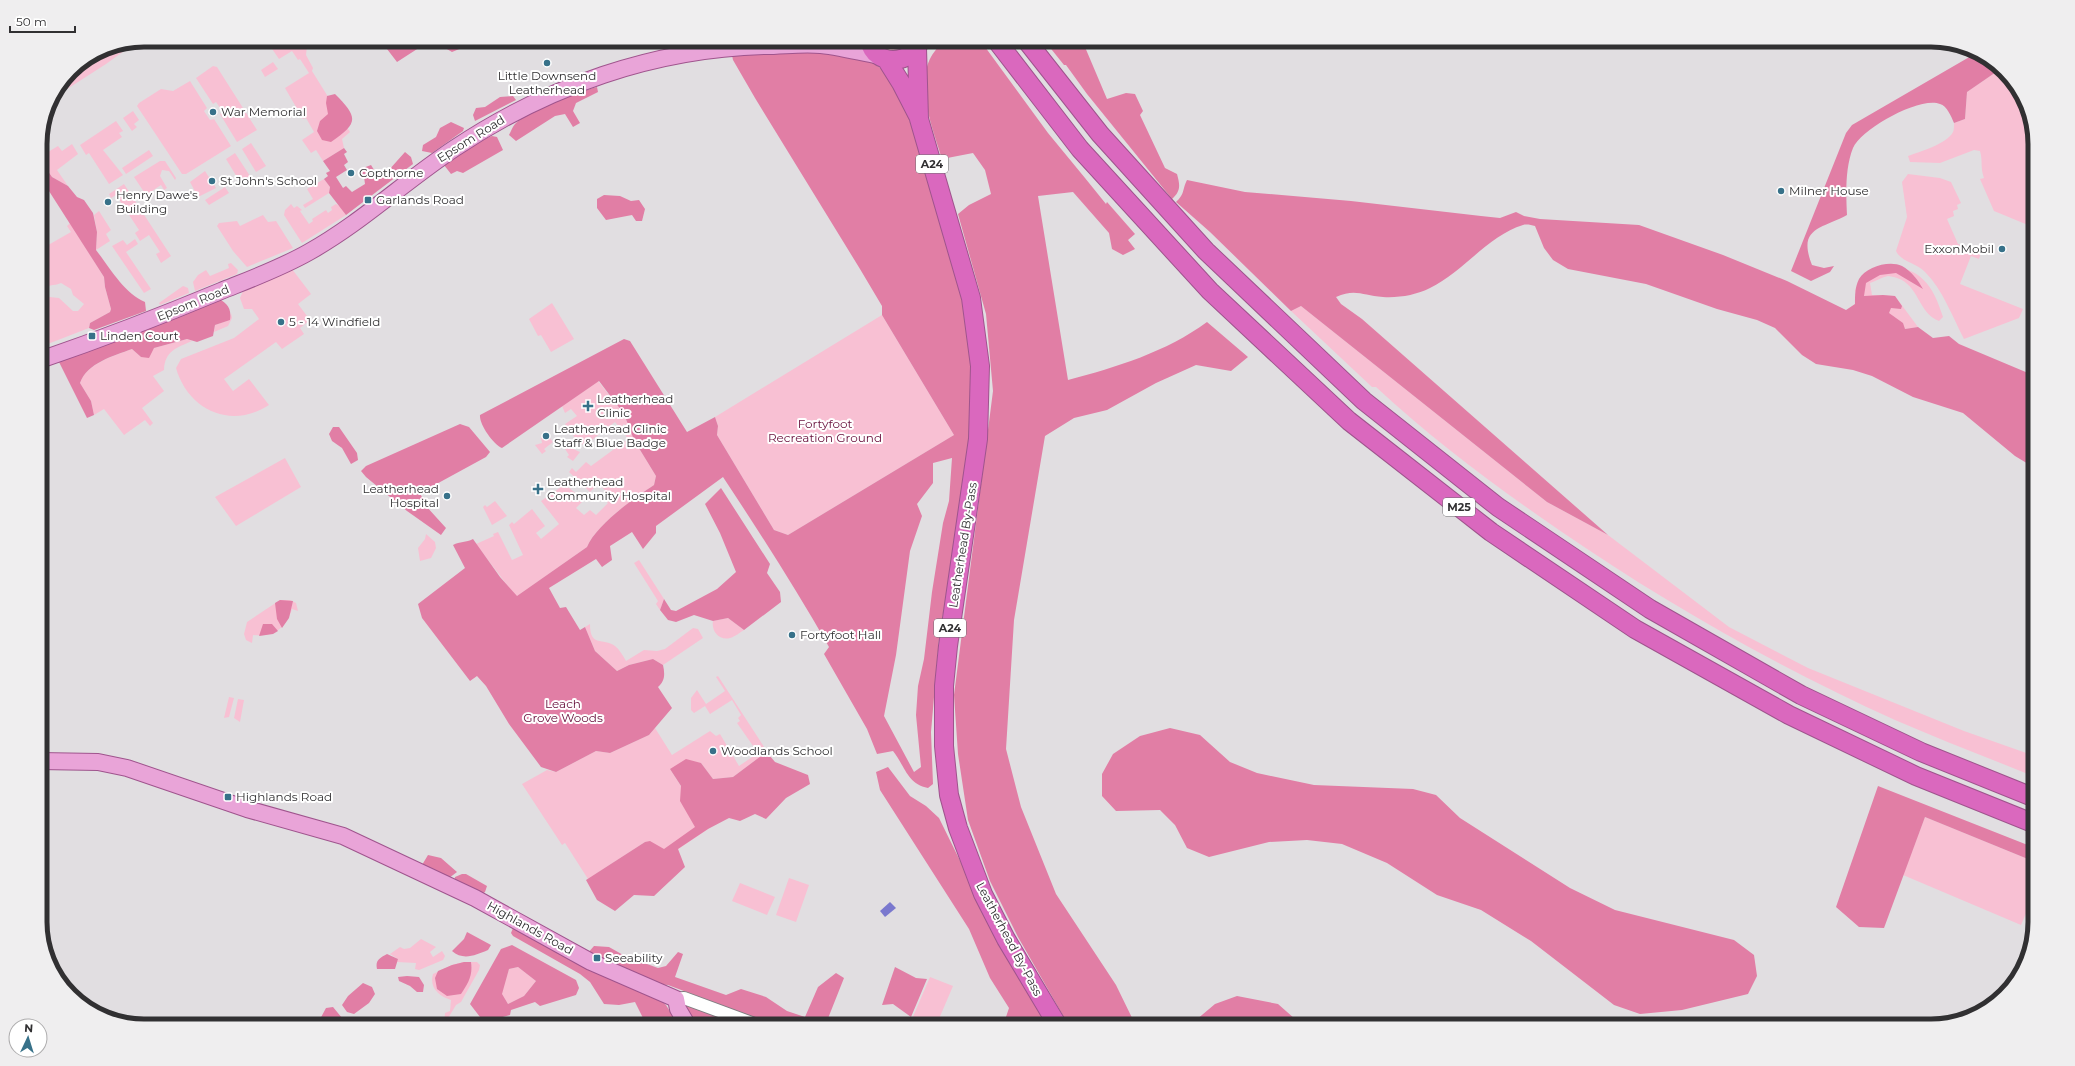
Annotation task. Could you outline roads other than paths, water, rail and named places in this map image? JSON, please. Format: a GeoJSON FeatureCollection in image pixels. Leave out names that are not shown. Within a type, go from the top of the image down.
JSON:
{"type":"FeatureCollection","features":[{"type":"Feature","properties":{"kind":"highway","name":"Leatherhead By-Pass"},"geometry":{"type":"LineString","coordinates":[[872,47],[883,58],[901,83],[919,118],[971,298],[980,366],[978,439],[948,646],[944,686],[944,746],[949,795],[958,828],[983,894],[1006,939],[1054,1019]]}},
{"type":"Feature","properties":{"kind":"highway"},"geometry":{"type":"LineString","coordinates":[[883,58],[903,59],[911,55],[918,47]]}},
{"type":"Feature","properties":{"kind":"highway","name":"Leatherhead By-Pass"},"geometry":{"type":"LineString","coordinates":[[919,118],[921,47]]}},
{"type":"Feature","properties":{"kind":"highway","name":"M25"},"geometry":{"type":"LineString","coordinates":[[1001,47],[1080,149],[1210,291],[1349,421],[1491,532],[1635,629],[1789,716],[1916,776],[2028,821]]}},
{"type":"Feature","properties":{"kind":"highway","name":"M25"},"geometry":{"type":"LineString","coordinates":[[1032,47],[1100,134],[1206,251],[1364,401],[1498,507],[1650,609],[1801,694],[1922,752],[2028,795]]}},
{"type":"Feature","properties":{"kind":"main road","name":"Epsom Road"},"geometry":{"type":"LineString","coordinates":[[47,358],[132,328],[303,256],[345,229],[425,168],[475,135],[529,105],[583,82],[651,60],[692,52],[739,47]]}},
{"type":"Feature","properties":{"kind":"main road","name":"Epsom Road"},"geometry":{"type":"LineString","coordinates":[[830,47],[883,58]]}},
{"type":"Feature","properties":{"kind":"main road","name":"Highlands Road"},"geometry":{"type":"LineString","coordinates":[[47,761],[98,762],[127,768],[247,809],[343,836],[470,895],[591,962],[676,999]]}},
{"type":"Feature","properties":{"kind":"main road"},"geometry":{"type":"LineString","coordinates":[[676,999],[678,1009],[684,1019]]}},
{"type":"Feature","properties":{"kind":"street"},"geometry":{"type":"LineString","coordinates":[[676,999],[684,998],[741,1019]]}},
{"type":"Feature","properties":{"kind":"place","name":"Little Downsend Leatherhead"},"geometry":{"type":"Point","coordinates":[547,63]}},
{"type":"Feature","properties":{"kind":"place","name":"War Memorial"},"geometry":{"type":"Point","coordinates":[213,112]}},
{"type":"Feature","properties":{"kind":"place","name":"Copthorne"},"geometry":{"type":"Point","coordinates":[351,173]}},
{"type":"Feature","properties":{"kind":"place","name":"St John's School"},"geometry":{"type":"Point","coordinates":[212,181]}},
{"type":"Feature","properties":{"kind":"place","name":"Milner House"},"geometry":{"type":"Point","coordinates":[1781,191]}},
{"type":"Feature","properties":{"kind":"place","name":"Garlands Road"},"geometry":{"type":"Point","coordinates":[368,200]}},
{"type":"Feature","properties":{"kind":"place","name":"Henry Dawe's Building"},"geometry":{"type":"Point","coordinates":[108,202]}},
{"type":"Feature","properties":{"kind":"place","name":"ExxonMobil"},"geometry":{"type":"Point","coordinates":[2002,249]}},
{"type":"Feature","properties":{"kind":"place","name":"5 - 14 Windfield"},"geometry":{"type":"Point","coordinates":[281,322]}},
{"type":"Feature","properties":{"kind":"place","name":"Linden Court"},"geometry":{"type":"Point","coordinates":[92,336]}},
{"type":"Feature","properties":{"kind":"place","name":"Leatherhead Clinic"},"geometry":{"type":"Point","coordinates":[588,406]}},
{"type":"Feature","properties":{"kind":"place","name":"Leatherhead Clinic Staff & Blue Badge"},"geometry":{"type":"Point","coordinates":[546,436]}},
{"type":"Feature","properties":{"kind":"place","name":"Leatherhead Community Hospital"},"geometry":{"type":"Point","coordinates":[538,489]}},
{"type":"Feature","properties":{"kind":"place","name":"Leatherhead Hospital"},"geometry":{"type":"Point","coordinates":[447,496]}},
{"type":"Feature","properties":{"kind":"place","name":"Fortyfoot Hall"},"geometry":{"type":"Point","coordinates":[792,635]}},
{"type":"Feature","properties":{"kind":"place","name":"Woodlands School"},"geometry":{"type":"Point","coordinates":[713,751]}},
{"type":"Feature","properties":{"kind":"place","name":"Highlands Road"},"geometry":{"type":"Point","coordinates":[228,797]}},
{"type":"Feature","properties":{"kind":"place","name":"Seeability"},"geometry":{"type":"Point","coordinates":[597,958]}},
{"type":"Feature","properties":{"kind":"park label","name":"Fortyfoot Recreation Ground"},"geometry":{"type":"Point","coordinates":[825,431]}},
{"type":"Feature","properties":{"kind":"park label","name":"Leach Grove Woods"},"geometry":{"type":"Point","coordinates":[563,711]}}]}
